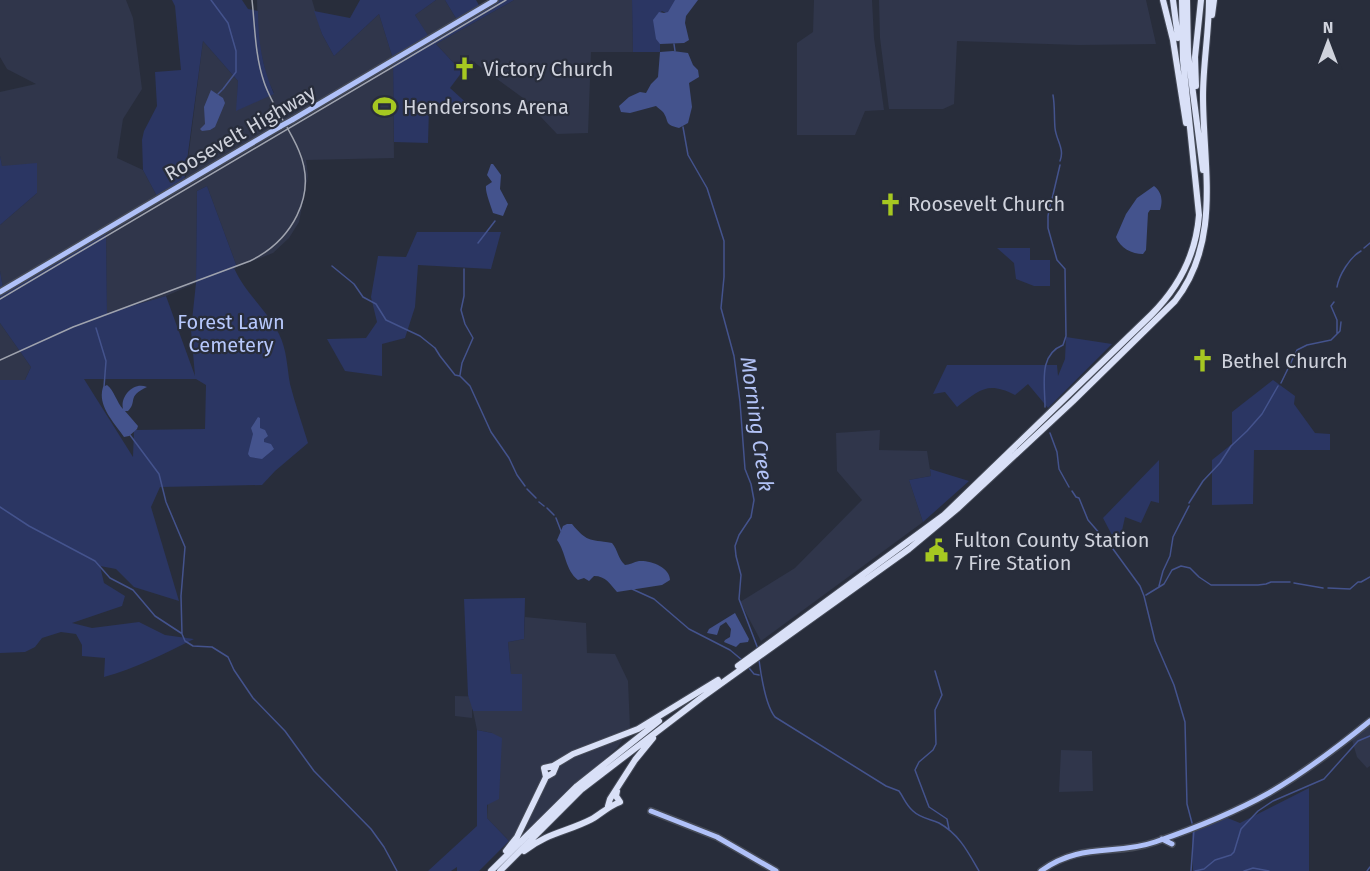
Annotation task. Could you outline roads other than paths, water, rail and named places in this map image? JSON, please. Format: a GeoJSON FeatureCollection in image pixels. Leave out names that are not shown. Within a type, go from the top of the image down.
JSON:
{"type":"FeatureCollection","features":[{"type":"Feature","properties":{"kind":"highway"},"geometry":{"type":"LineString","coordinates":[[1162,0],[1173,40],[1196,178]]}},
{"type":"Feature","properties":{"kind":"highway"},"geometry":{"type":"LineString","coordinates":[[489,871],[517,837],[546,777],[544,768],[556,765],[573,754],[638,729],[686,701],[729,673],[944,515],[1158,308],[1179,280],[1193,249],[1199,215],[1173,0]]}},
{"type":"Feature","properties":{"kind":"highway"},"geometry":{"type":"LineString","coordinates":[[1182,0],[1186,95]]}},
{"type":"Feature","properties":{"kind":"highway"},"geometry":{"type":"LineString","coordinates":[[1188,0],[1189,60],[1207,216]]}},
{"type":"Feature","properties":{"kind":"highway"},"geometry":{"type":"LineString","coordinates":[[1197,126],[1195,65],[1201,0]]}},
{"type":"Feature","properties":{"kind":"highway"},"geometry":{"type":"LineString","coordinates":[[500,871],[582,789],[701,698],[909,549],[1005,466],[1175,301],[1198,259],[1207,216],[1203,97],[1209,0]]}},
{"type":"Feature","properties":{"kind":"highway"},"geometry":{"type":"LineString","coordinates":[[1205,69],[1214,0]]}},
{"type":"Feature","properties":{"kind":"highway"},"geometry":{"type":"LineString","coordinates":[[500,871],[542,838],[590,820],[608,807],[610,799],[644,747],[661,730],[701,698]]}},
{"type":"Feature","properties":{"kind":"highway"},"geometry":{"type":"LineString","coordinates":[[489,871],[577,786],[621,749],[686,701]]}},
{"type":"Feature","properties":{"kind":"main road","name":"Roosevelt Highway"},"geometry":{"type":"LineString","coordinates":[[0,292],[495,0]]}},
{"type":"Feature","properties":{"kind":"main road"},"geometry":{"type":"LineString","coordinates":[[1041,871],[1062,859],[1081,852],[1139,846],[1162,839],[1268,793],[1322,758],[1370,721]]}},
{"type":"Feature","properties":{"kind":"main road"},"geometry":{"type":"LineString","coordinates":[[651,811],[717,837],[776,871]]}},
{"type":"Feature","properties":{"kind":"main road"},"geometry":{"type":"LineString","coordinates":[[1162,839],[1172,843],[1176,834]]}},
{"type":"Feature","properties":{"kind":"waterway"},"geometry":{"type":"LineString","coordinates":[[211,0],[228,23],[236,51],[236,72],[223,89]]}},
{"type":"Feature","properties":{"kind":"waterway","name":"Morning Creek"},"geometry":{"type":"LineString","coordinates":[[674,44],[675,51]]}},
{"type":"Feature","properties":{"kind":"waterway"},"geometry":{"type":"LineString","coordinates":[[218,94],[222,90]]}},
{"type":"Feature","properties":{"kind":"waterway"},"geometry":{"type":"LineString","coordinates":[[1053,95],[1055,128],[1061,148],[1060,161]]}},
{"type":"Feature","properties":{"kind":"waterway","name":"Morning Creek"},"geometry":{"type":"LineString","coordinates":[[683,127],[688,155],[707,188],[724,241],[721,308],[734,356],[745,469],[754,500],[751,517],[739,535],[735,546],[741,575],[739,599],[758,649]]}},
{"type":"Feature","properties":{"kind":"waterway"},"geometry":{"type":"LineString","coordinates":[[1052,199],[1060,165]]}},
{"type":"Feature","properties":{"kind":"waterway"},"geometry":{"type":"LineString","coordinates":[[1045,407],[1046,363],[1055,350],[1063,345],[1066,336],[1065,269],[1057,260],[1048,228],[1051,201]]}},
{"type":"Feature","properties":{"kind":"waterway"},"geometry":{"type":"LineString","coordinates":[[478,243],[495,221]]}},
{"type":"Feature","properties":{"kind":"waterway"},"geometry":{"type":"LineString","coordinates":[[1364,248],[1370,243]]}},
{"type":"Feature","properties":{"kind":"waterway"},"geometry":{"type":"LineString","coordinates":[[1337,287],[1346,267],[1361,251]]}},
{"type":"Feature","properties":{"kind":"waterway"},"geometry":{"type":"LineString","coordinates":[[332,266],[354,284],[363,297],[376,304],[386,320],[420,336],[435,348],[455,375],[460,376],[470,386],[491,432],[525,486]]}},
{"type":"Feature","properties":{"kind":"waterway"},"geometry":{"type":"LineString","coordinates":[[460,375],[462,363],[473,338],[465,324],[461,310],[464,296],[464,269]]}},
{"type":"Feature","properties":{"kind":"waterway"},"geometry":{"type":"LineString","coordinates":[[1334,302],[1331,306],[1337,320],[1337,334]]}},
{"type":"Feature","properties":{"kind":"waterway"},"geometry":{"type":"LineString","coordinates":[[1281,383],[1297,350],[1307,345],[1331,340],[1340,331],[1341,322]]}},
{"type":"Feature","properties":{"kind":"waterway"},"geometry":{"type":"LineString","coordinates":[[96,328],[106,361],[104,387]]}},
{"type":"Feature","properties":{"kind":"waterway"},"geometry":{"type":"LineString","coordinates":[[1189,503],[1231,446],[1262,414],[1278,386]]}},
{"type":"Feature","properties":{"kind":"waterway"},"geometry":{"type":"LineString","coordinates":[[1050,433],[1057,452],[1059,469],[1069,487]]}},
{"type":"Feature","properties":{"kind":"waterway"},"geometry":{"type":"LineString","coordinates":[[130,435],[159,474],[166,502],[185,547],[181,596],[182,634],[185,641],[193,646],[212,647],[228,657],[253,698],[285,731],[314,771],[371,829],[397,871]]}},
{"type":"Feature","properties":{"kind":"waterway"},"geometry":{"type":"LineString","coordinates":[[527,489],[536,498]]}},
{"type":"Feature","properties":{"kind":"waterway"},"geometry":{"type":"LineString","coordinates":[[1072,491],[1079,498],[1088,520],[1113,549],[1140,586],[1144,596],[1155,641],[1174,685],[1185,722],[1187,804],[1192,823]]}},
{"type":"Feature","properties":{"kind":"waterway"},"geometry":{"type":"LineString","coordinates":[[539,502],[544,506]]}},
{"type":"Feature","properties":{"kind":"waterway"},"geometry":{"type":"LineString","coordinates":[[1159,586],[1170,556],[1173,537],[1189,506]]}},
{"type":"Feature","properties":{"kind":"waterway"},"geometry":{"type":"LineString","coordinates":[[0,507],[29,526],[95,561],[110,578],[133,590],[155,616],[181,633]]}},
{"type":"Feature","properties":{"kind":"waterway"},"geometry":{"type":"LineString","coordinates":[[547,508],[554,515]]}},
{"type":"Feature","properties":{"kind":"waterway"},"geometry":{"type":"LineString","coordinates":[[556,518],[561,531]]}},
{"type":"Feature","properties":{"kind":"waterway"},"geometry":{"type":"LineString","coordinates":[[1146,595],[1164,584],[1172,570],[1181,566],[1190,568],[1211,585],[1290,582]]}},
{"type":"Feature","properties":{"kind":"waterway"},"geometry":{"type":"LineString","coordinates":[[1328,588],[1350,589],[1358,582],[1370,577]]}},
{"type":"Feature","properties":{"kind":"waterway"},"geometry":{"type":"LineString","coordinates":[[1294,583],[1323,588]]}},
{"type":"Feature","properties":{"kind":"waterway"},"geometry":{"type":"LineString","coordinates":[[632,589],[654,599],[689,629],[730,650],[742,660]]}},
{"type":"Feature","properties":{"kind":"waterway","name":"Morning Creek"},"geometry":{"type":"LineString","coordinates":[[759,660],[766,698],[775,717],[886,786],[899,791],[916,813],[939,823],[952,832],[979,871]]}},
{"type":"Feature","properties":{"kind":"waterway"},"geometry":{"type":"LineString","coordinates":[[749,668],[754,674],[759,675]]}},
{"type":"Feature","properties":{"kind":"waterway"},"geometry":{"type":"LineString","coordinates":[[935,671],[942,695],[935,710],[936,744],[933,750],[919,762],[915,770],[929,807],[947,819],[949,829]]}},
{"type":"Feature","properties":{"kind":"waterway"},"geometry":{"type":"LineString","coordinates":[[1195,871],[1204,869],[1215,860],[1231,855],[1241,829],[1258,811],[1273,801],[1324,779],[1358,741],[1370,736]]}},
{"type":"Feature","properties":{"kind":"waterway"},"geometry":{"type":"LineString","coordinates":[[1191,871],[1194,829]]}},
{"type":"Feature","properties":{"kind":"waterway"},"geometry":{"type":"LineString","coordinates":[[1367,871],[1370,867]]}},
{"type":"Feature","properties":{"kind":"waterway"},"geometry":{"type":"LineString","coordinates":[[1244,871],[1253,868],[1269,871]]}},
{"type":"Feature","properties":{"kind":"railway"},"geometry":{"type":"LineString","coordinates":[[0,360],[73,327],[250,261],[278,242],[289,229],[303,200],[304,168],[295,142],[271,100],[264,82],[257,52],[252,0]]}},
{"type":"Feature","properties":{"kind":"railway"},"geometry":{"type":"LineString","coordinates":[[0,299],[506,0]]}},
{"type":"Feature","properties":{"kind":"place","name":"Victory Church"},"geometry":{"type":"Point","coordinates":[465,69]}},
{"type":"Feature","properties":{"kind":"place","name":"Hendersons Arena"},"geometry":{"type":"Point","coordinates":[385,107]}},
{"type":"Feature","properties":{"kind":"place","name":"Roosevelt Church"},"geometry":{"type":"Point","coordinates":[890,204]}},
{"type":"Feature","properties":{"kind":"place","name":"Bethel Church"},"geometry":{"type":"Point","coordinates":[1203,361]}},
{"type":"Feature","properties":{"kind":"place","name":"Fulton County Station 7 Fire Station"},"geometry":{"type":"Point","coordinates":[936,551]}},
{"type":"Feature","properties":{"kind":"park label","name":"Forest Lawn Cemetery"},"geometry":{"type":"Point","coordinates":[231,334]}}]}
